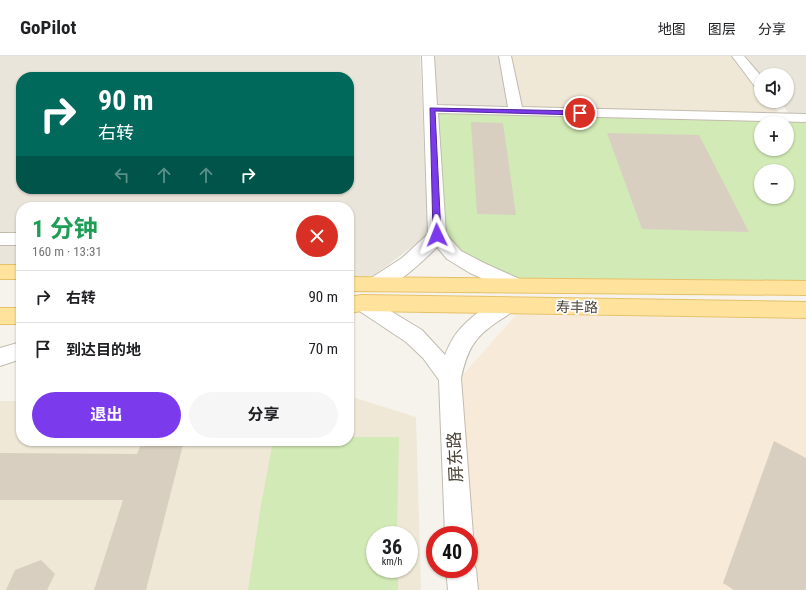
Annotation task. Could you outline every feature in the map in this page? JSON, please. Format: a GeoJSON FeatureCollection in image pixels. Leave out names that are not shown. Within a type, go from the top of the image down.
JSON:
{"type":"FeatureCollection","features":[{"type":"Feature","properties":{"kind":"main road"},"geometry":{"type":"LineString","coordinates":[[0,272],[16,272]]}},
{"type":"Feature","properties":{"kind":"main road","name":"寿丰路"},"geometry":{"type":"LineString","coordinates":[[354,284],[806,288]]}},
{"type":"Feature","properties":{"kind":"main road"},"geometry":{"type":"LineString","coordinates":[[0,286],[16,286]]}},
{"type":"Feature","properties":{"kind":"main road"},"geometry":{"type":"LineString","coordinates":[[0,301],[16,301]]}},
{"type":"Feature","properties":{"kind":"main road","name":"寿丰路"},"geometry":{"type":"LineString","coordinates":[[354,304],[806,310]]}},
{"type":"Feature","properties":{"kind":"main road"},"geometry":{"type":"LineString","coordinates":[[0,316],[16,316]]}},
{"type":"Feature","properties":{"kind":"street"},"geometry":{"type":"LineString","coordinates":[[428,56],[432,109],[437,235],[454,255],[477,268],[515,285]]}},
{"type":"Feature","properties":{"kind":"street"},"geometry":{"type":"LineString","coordinates":[[505,56],[516,111]]}},
{"type":"Feature","properties":{"kind":"street"},"geometry":{"type":"LineString","coordinates":[[738,56],[754,76]]}},
{"type":"Feature","properties":{"kind":"street"},"geometry":{"type":"LineString","coordinates":[[779,108],[785,116]]}},
{"type":"Feature","properties":{"kind":"street"},"geometry":{"type":"LineString","coordinates":[[432,109],[754,117]]}},
{"type":"Feature","properties":{"kind":"street"},"geometry":{"type":"LineString","coordinates":[[794,118],[806,118]]}},
{"type":"Feature","properties":{"kind":"street"},"geometry":{"type":"LineString","coordinates":[[375,285],[402,269],[423,252],[437,235]]}},
{"type":"Feature","properties":{"kind":"street"},"geometry":{"type":"LineString","coordinates":[[0,239],[16,238]]}},
{"type":"Feature","properties":{"kind":"street"},"geometry":{"type":"LineString","coordinates":[[354,305],[414,336],[431,352],[450,378]]}},
{"type":"Feature","properties":{"kind":"street","name":"屏东路"},"geometry":{"type":"LineString","coordinates":[[458,526],[450,378],[456,356],[464,339],[482,321],[506,306]]}},
{"type":"Feature","properties":{"kind":"street"},"geometry":{"type":"LineString","coordinates":[[0,357],[16,352]]}},
{"type":"Feature","properties":{"kind":"street"},"geometry":{"type":"LineString","coordinates":[[462,578],[463,590]]}},
{"type":"Feature","properties":{"kind":"shaded area"},"geometry":{"type":"Polygon","coordinates":[[[0,56],[420,56],[428,235],[373,276],[354,277],[354,202],[16,202],[16,265],[0,265],[0,56]]]}},
{"type":"Feature","properties":{"kind":"shaded area"},"geometry":{"type":"Polygon","coordinates":[[[434,56],[502,56],[511,109],[438,107],[434,56]]]}},
{"type":"Feature","properties":{"kind":"shaded area"},"geometry":{"type":"Polygon","coordinates":[[[509,56],[735,56],[754,80],[754,108],[776,108],[782,116],[519,109],[509,56]]]}},
{"type":"Feature","properties":{"kind":"shaded area"},"geometry":{"type":"Polygon","coordinates":[[[746,56],[806,56],[806,115],[790,115],[785,108],[794,108],[794,68],[755,68],[746,56]]]}},
{"type":"Feature","properties":{"kind":"shaded area"},"geometry":{"type":"Polygon","coordinates":[[[516,315],[806,319],[806,590],[476,590],[475,578],[478,578],[478,526],[472,526],[462,376],[516,315]]]}},
{"type":"Feature","properties":{"kind":"shaded area"},"geometry":{"type":"Polygon","coordinates":[[[354,398],[416,417],[421,590],[0,590],[0,401],[16,401],[16,446],[354,446],[354,398]]]}},
{"type":"Feature","properties":{"kind":"green space"},"geometry":{"type":"Polygon","coordinates":[[[438,112],[754,119],[754,156],[794,156],[794,120],[806,120],[806,283],[516,278],[483,264],[459,251],[446,234],[438,112]]]}},
{"type":"Feature","properties":{"kind":"green space"},"geometry":{"type":"Polygon","coordinates":[[[354,437],[399,437],[397,526],[366,526],[366,578],[398,578],[398,590],[248,590],[272,446],[354,446],[354,437]]]}},
{"type":"Feature","properties":{"kind":"building"},"geometry":{"type":"Polygon","coordinates":[[[471,122],[503,123],[516,215],[477,214],[471,122]]]}},
{"type":"Feature","properties":{"kind":"building"},"geometry":{"type":"Polygon","coordinates":[[[607,133],[699,135],[749,232],[642,229],[607,133]]]}},
{"type":"Feature","properties":{"kind":"building"},"geometry":{"type":"Polygon","coordinates":[[[774,441],[806,458],[806,590],[734,590],[723,583],[774,441]]]}},
{"type":"Feature","properties":{"kind":"building"},"geometry":{"type":"Polygon","coordinates":[[[140,446],[183,446],[146,590],[94,590],[123,500],[0,500],[0,453],[137,454],[140,446]]]}},
{"type":"Feature","properties":{"kind":"building"},"geometry":{"type":"Polygon","coordinates":[[[41,560],[55,574],[47,590],[6,590],[15,570],[41,560]]]}},
{"type":"Feature","properties":{"kind":"route"},"geometry":{"type":"LineString","coordinates":[[437,235],[432,109],[580,113]]}}]}
